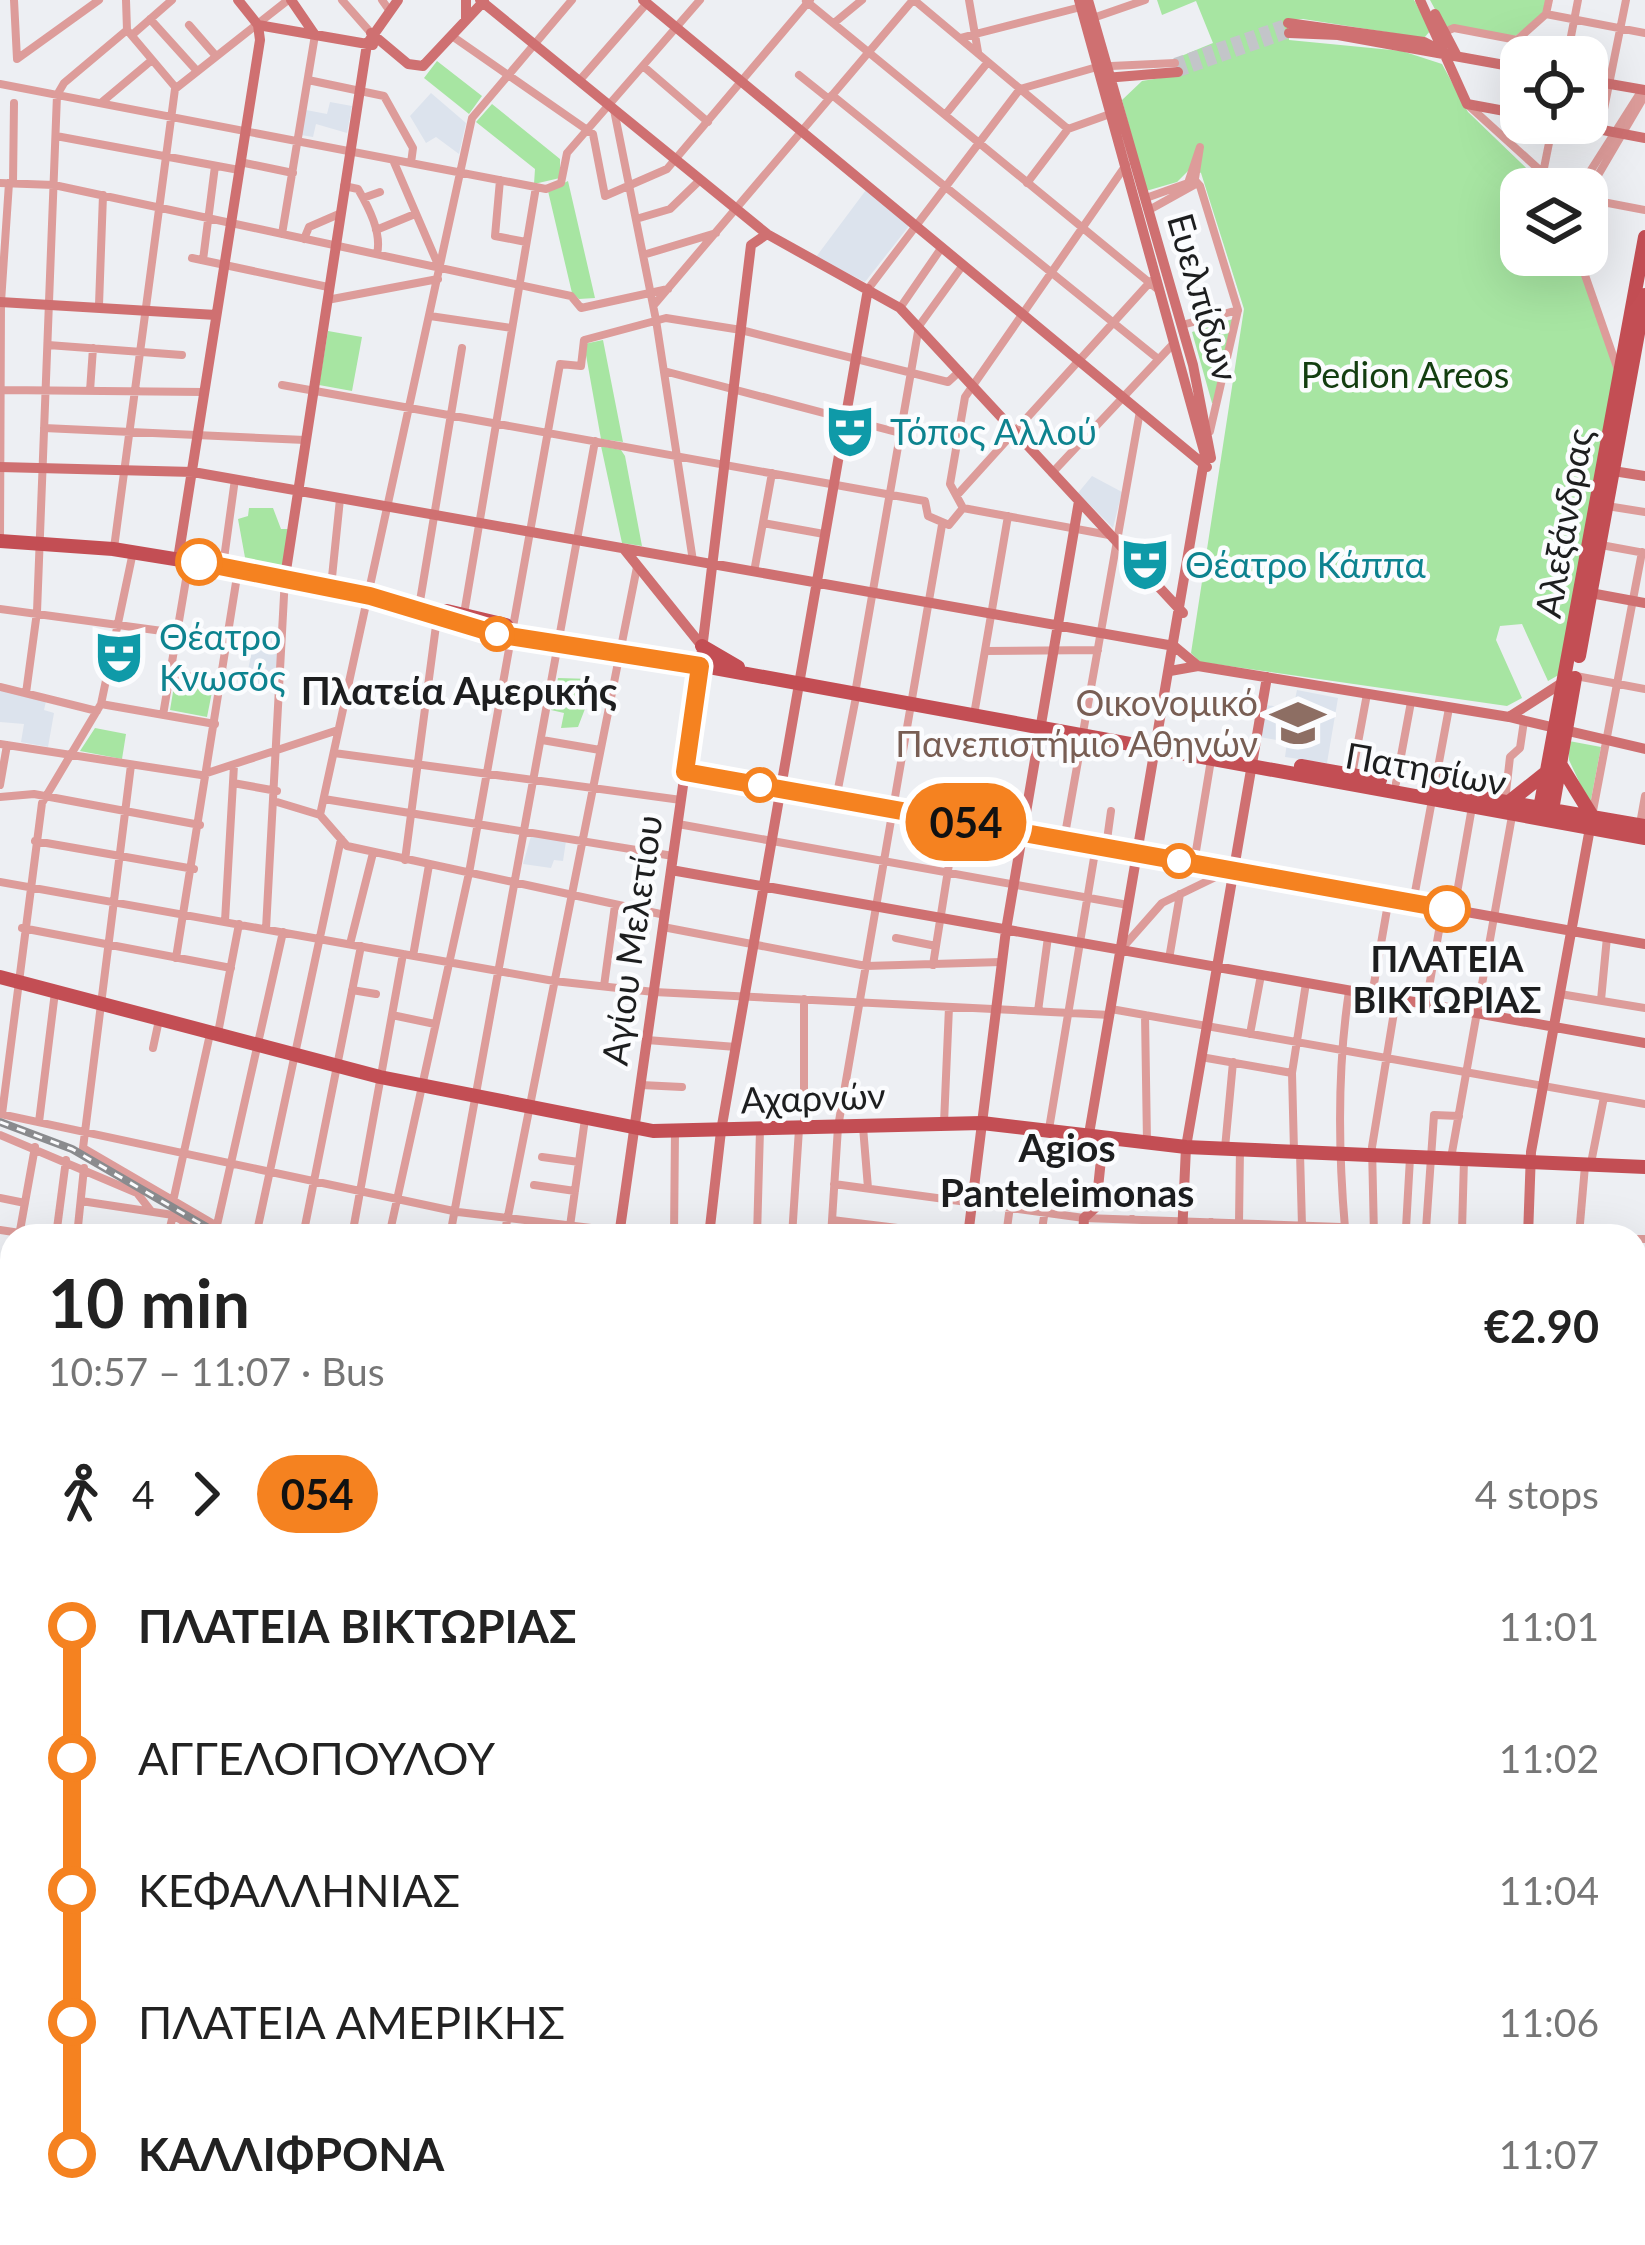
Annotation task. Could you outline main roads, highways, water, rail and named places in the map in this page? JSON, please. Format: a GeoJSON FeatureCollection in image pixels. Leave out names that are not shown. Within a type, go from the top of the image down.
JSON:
{"type":"FeatureCollection","features":[{"type":"Feature","properties":{"kind":"main road","name":"Αλεξάνδρας"},"geometry":{"type":"LineString","coordinates":[[1545,814],[1642,298],[1645,237]]}},
{"type":"Feature","properties":{"kind":"main road","name":"Αλεξάνδρας"},"geometry":{"type":"LineString","coordinates":[[1586,592],[1607,506],[1620,377],[1642,298]]}},
{"type":"Feature","properties":{"kind":"main road","name":"Πατησίων"},"geometry":{"type":"LineString","coordinates":[[0,541],[113,549],[231,567],[451,618],[506,625],[511,632],[1643,830]]}},
{"type":"Feature","properties":{"kind":"main road"},"geometry":{"type":"LineString","coordinates":[[702,646],[738,667]]}},
{"type":"Feature","properties":{"kind":"main road","name":"Πατησίων"},"geometry":{"type":"LineString","coordinates":[[700,666],[738,667],[799,683]]}},
{"type":"Feature","properties":{"kind":"main road","name":"Πατησίων"},"geometry":{"type":"LineString","coordinates":[[913,703],[975,709],[1041,725]]}},
{"type":"Feature","properties":{"kind":"main road","name":"Πατησίων"},"geometry":{"type":"LineString","coordinates":[[1157,746],[1211,760],[1396,783],[1472,807],[1509,806]]}},
{"type":"Feature","properties":{"kind":"main road"},"geometry":{"type":"LineString","coordinates":[[1509,806],[1554,768],[1591,822]]}},
{"type":"Feature","properties":{"kind":"main road","name":"Αχαρνών"},"geometry":{"type":"LineString","coordinates":[[0,977],[380,1077],[634,1128],[674,1132],[982,1123],[1186,1147],[1645,1167]]}},
{"type":"Feature","properties":{"kind":"tunnel"},"geometry":{"type":"LineString","coordinates":[[1175,63],[1288,23]]}},
{"type":"Feature","properties":{"kind":"tunnel"},"geometry":{"type":"LineString","coordinates":[[1178,72],[1289,33]]}},
{"type":"Feature","properties":{"kind":"railway"},"geometry":{"type":"LineString","coordinates":[[0,1122],[72,1149],[201,1224]]}},
{"type":"Feature","properties":{"kind":"place","name":"Τόπος Αλλού"},"geometry":{"type":"Point","coordinates":[850,431]}},
{"type":"Feature","properties":{"kind":"place","name":"Θέατρο Κάππα"},"geometry":{"type":"Point","coordinates":[1145,564]}},
{"type":"Feature","properties":{"kind":"place","name":"Θέατρο Κνωσός"},"geometry":{"type":"Point","coordinates":[119,657]}},
{"type":"Feature","properties":{"kind":"place","name":"Οικονομικό Πανεπιστήμιο Αθηνών"},"geometry":{"type":"Point","coordinates":[1298,723]}},
{"type":"Feature","properties":{"kind":"place","name":"ΠΛΑΤΕΙΑ ΒΙΚΤΩΡΙΑΣ"},"geometry":{"type":"Point","coordinates":[1447,909]}},
{"type":"Feature","properties":{"kind":"district","name":"Πλατεία Αμερικής"},"geometry":{"type":"Point","coordinates":[459,690]}},
{"type":"Feature","properties":{"kind":"district","name":"Agios Panteleimonas"},"geometry":{"type":"Point","coordinates":[1067,1170]}},
{"type":"Feature","properties":{"kind":"park label","name":"Pedion Areos"},"geometry":{"type":"Point","coordinates":[1405,374]}}]}
